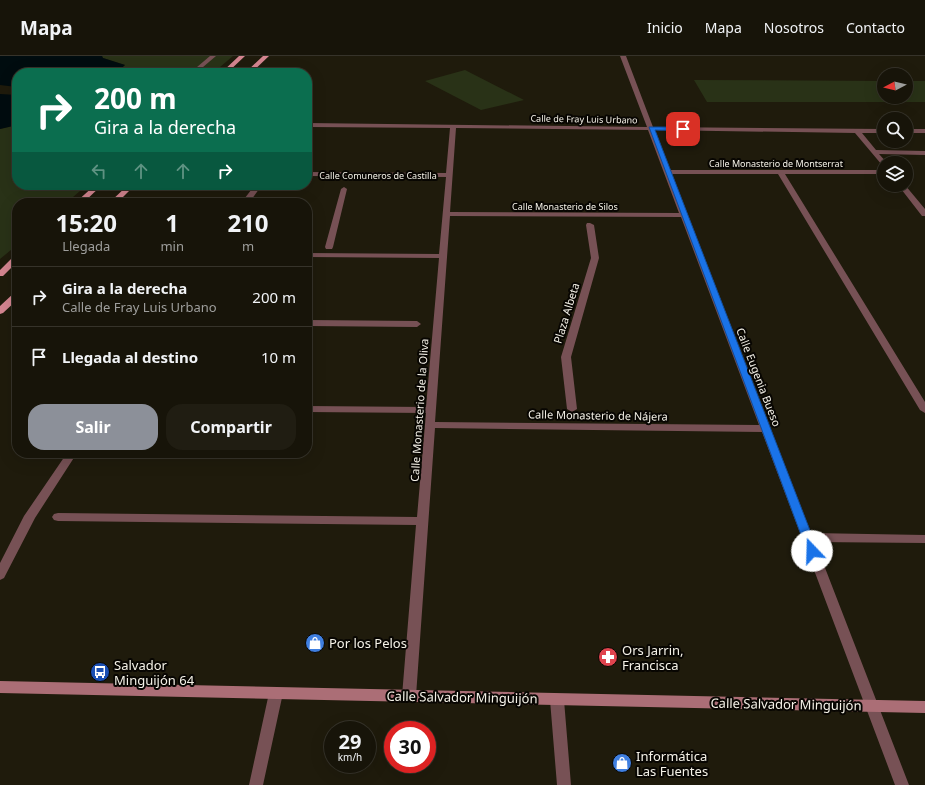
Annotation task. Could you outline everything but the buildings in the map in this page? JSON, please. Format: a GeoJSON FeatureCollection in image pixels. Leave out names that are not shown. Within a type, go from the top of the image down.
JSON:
{"type":"FeatureCollection","features":[{"type":"Feature","properties":{"kind":"main road"},"geometry":{"type":"LineString","coordinates":[[229,68],[242,56]]}},
{"type":"Feature","properties":{"kind":"main road"},"geometry":{"type":"LineString","coordinates":[[253,68],[266,56]]}},
{"type":"Feature","properties":{"kind":"main road"},"geometry":{"type":"LineString","coordinates":[[85,198],[93,190]]}},
{"type":"Feature","properties":{"kind":"main road"},"geometry":{"type":"LineString","coordinates":[[118,198],[127,190]]}},
{"type":"Feature","properties":{"kind":"main road"},"geometry":{"type":"LineString","coordinates":[[0,274],[12,263]]}},
{"type":"Feature","properties":{"kind":"main road"},"geometry":{"type":"LineString","coordinates":[[0,311],[12,300]]}},
{"type":"Feature","properties":{"kind":"street"},"geometry":{"type":"LineString","coordinates":[[199,68],[213,56]]}},
{"type":"Feature","properties":{"kind":"street","name":"Calle Eugenia Bueso"},"geometry":{"type":"LineString","coordinates":[[623,56],[902,785]]}},
{"type":"Feature","properties":{"kind":"street","name":"Calle de Fray Luis Urbano"},"geometry":{"type":"LineString","coordinates":[[312,124],[877,131]]}},
{"type":"Feature","properties":{"kind":"street","name":"Calle Monasterio de la Oliva"},"geometry":{"type":"LineString","coordinates":[[409,696],[453,126]]}},
{"type":"Feature","properties":{"kind":"street"},"geometry":{"type":"LineString","coordinates":[[857,130],[878,156]]}},
{"type":"Feature","properties":{"kind":"street"},"geometry":{"type":"LineString","coordinates":[[913,131],[925,131]]}},
{"type":"Feature","properties":{"kind":"street"},"geometry":{"type":"LineString","coordinates":[[875,152],[925,153]]}},
{"type":"Feature","properties":{"kind":"street","name":"Calle Monasterio de Montserrat"},"geometry":{"type":"LineString","coordinates":[[668,172],[877,172]]}},
{"type":"Feature","properties":{"kind":"street"},"geometry":{"type":"LineString","coordinates":[[780,172],[925,410]]}},
{"type":"Feature","properties":{"kind":"street","name":"Calle Comuneros de Castilla"},"geometry":{"type":"LineString","coordinates":[[312,174],[449,175]]}},
{"type":"Feature","properties":{"kind":"street"},"geometry":{"type":"LineString","coordinates":[[329,247],[344,189]]}},
{"type":"Feature","properties":{"kind":"street"},"geometry":{"type":"LineString","coordinates":[[249,198],[255,190]]}},
{"type":"Feature","properties":{"kind":"street"},"geometry":{"type":"LineString","coordinates":[[908,192],[925,214]]}},
{"type":"Feature","properties":{"kind":"street","name":"Calle Monasterio de Silos"},"geometry":{"type":"LineString","coordinates":[[446,214],[684,215]]}},
{"type":"Feature","properties":{"kind":"street","name":"Plaza Albeta"},"geometry":{"type":"LineString","coordinates":[[572,410],[566,357],[595,258],[590,225]]}},
{"type":"Feature","properties":{"kind":"street"},"geometry":{"type":"LineString","coordinates":[[312,255],[442,256]]}},
{"type":"Feature","properties":{"kind":"street"},"geometry":{"type":"LineString","coordinates":[[312,323],[418,324]]}},
{"type":"Feature","properties":{"kind":"street"},"geometry":{"type":"LineString","coordinates":[[312,409],[431,410]]}},
{"type":"Feature","properties":{"kind":"street","name":"Calle Monasterio de Nájera"},"geometry":{"type":"LineString","coordinates":[[430,425],[766,429]]}},
{"type":"Feature","properties":{"kind":"street"},"geometry":{"type":"LineString","coordinates":[[0,576],[30,516],[69,458]]}},
{"type":"Feature","properties":{"kind":"street"},"geometry":{"type":"LineString","coordinates":[[58,516],[422,521]]}},
{"type":"Feature","properties":{"kind":"street"},"geometry":{"type":"LineString","coordinates":[[807,537],[925,539]]}},
{"type":"Feature","properties":{"kind":"street","name":"Calle Salvador Minguijón"},"geometry":{"type":"LineString","coordinates":[[0,687],[925,707]]}},
{"type":"Feature","properties":{"kind":"street"},"geometry":{"type":"LineString","coordinates":[[256,785],[276,693]]}},
{"type":"Feature","properties":{"kind":"street"},"geometry":{"type":"LineString","coordinates":[[557,700],[564,785]]}},
{"type":"Feature","properties":{"kind":"green space"},"geometry":{"type":"Polygon","coordinates":[[[102,56],[233,56],[219,68],[122,68],[125,65],[103,58],[102,56]]]}},
{"type":"Feature","properties":{"kind":"green space"},"geometry":{"type":"Polygon","coordinates":[[[465,70],[524,100],[481,110],[425,81],[465,70]]]}},
{"type":"Feature","properties":{"kind":"green space"},"geometry":{"type":"Polygon","coordinates":[[[694,80],[877,81],[877,102],[707,102],[694,80]]]}},
{"type":"Feature","properties":{"kind":"green space"},"geometry":{"type":"Polygon","coordinates":[[[913,81],[925,81],[925,102],[913,102],[913,81]]]}},
{"type":"Feature","properties":{"kind":"green space"},"geometry":{"type":"Polygon","coordinates":[[[12,126],[12,190],[81,190],[72,198],[12,198],[12,249],[0,259],[0,129],[12,126]]]}},
{"type":"Feature","properties":{"kind":"shaded area"},"geometry":{"type":"Polygon","coordinates":[[[0,56],[102,56],[103,58],[125,65],[122,68],[12,68],[12,126],[0,129],[0,56]]]}},
{"type":"Feature","properties":{"kind":"pier"},"geometry":{"type":"Polygon","coordinates":[[[0,85],[12,86],[12,95],[0,94],[0,85]]]}},
{"type":"Feature","properties":{"kind":"place","name":"Por los Pelos"},"geometry":{"type":"Point","coordinates":[315,643]}},
{"type":"Feature","properties":{"kind":"place","name":"Ors Jarrin, Francisca"},"geometry":{"type":"Point","coordinates":[608,657]}},
{"type":"Feature","properties":{"kind":"place","name":"Salvador Minguijón 64"},"geometry":{"type":"Point","coordinates":[100,672]}},
{"type":"Feature","properties":{"kind":"place","name":"Informática Las Fuentes"},"geometry":{"type":"Point","coordinates":[622,763]}},
{"type":"Feature","properties":{"kind":"route"},"geometry":{"type":"LineString","coordinates":[[683,129],[651,129],[812,551]]}}]}
